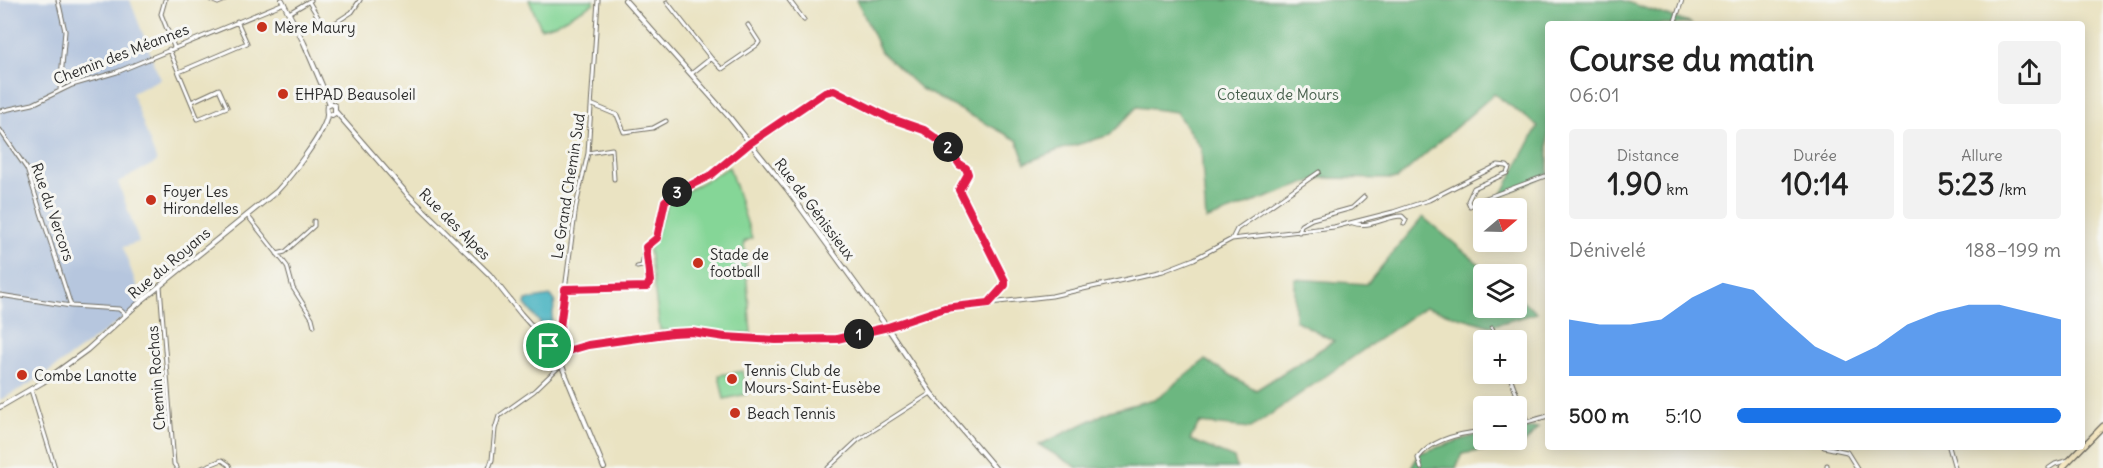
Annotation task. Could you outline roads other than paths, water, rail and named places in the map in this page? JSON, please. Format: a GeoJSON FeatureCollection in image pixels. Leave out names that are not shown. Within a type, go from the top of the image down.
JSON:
{"type":"FeatureCollection","features":[{"type":"Feature","properties":{"kind":"main road"},"geometry":{"type":"LineString","coordinates":[[2085,445],[2103,426]]}},
{"type":"Feature","properties":{"kind":"main road"},"geometry":{"type":"LineString","coordinates":[[2062,468],[2080,450]]}},
{"type":"Feature","properties":{"kind":"street"},"geometry":{"type":"LineString","coordinates":[[58,0],[65,31],[60,90]]}},
{"type":"Feature","properties":{"kind":"street"},"geometry":{"type":"LineString","coordinates":[[165,0],[161,14],[174,47]]}},
{"type":"Feature","properties":{"kind":"street"},"geometry":{"type":"LineString","coordinates":[[211,0],[218,3],[225,0]]}},
{"type":"Feature","properties":{"kind":"street"},"geometry":{"type":"LineString","coordinates":[[289,13],[310,1],[320,22],[324,27],[329,27],[352,12],[360,0]]}},
{"type":"Feature","properties":{"kind":"street","name":"Rue de Génissieux"},"geometry":{"type":"LineString","coordinates":[[625,0],[691,74],[787,189],[888,327],[931,393],[994,468]]}},
{"type":"Feature","properties":{"kind":"street"},"geometry":{"type":"LineString","coordinates":[[789,0],[804,20]]}},
{"type":"Feature","properties":{"kind":"street"},"geometry":{"type":"LineString","coordinates":[[1675,21],[1682,0]]}},
{"type":"Feature","properties":{"kind":"street"},"geometry":{"type":"LineString","coordinates":[[283,1],[330,104],[335,106],[336,112],[332,115],[327,113],[326,108],[330,104]]}},
{"type":"Feature","properties":{"kind":"street","name":"Chemin des Méannes"},"geometry":{"type":"LineString","coordinates":[[0,111],[33,104],[60,90],[117,72],[283,1]]}},
{"type":"Feature","properties":{"kind":"street","name":"Le Grand Chemin Sud"},"geometry":{"type":"LineString","coordinates":[[551,348],[559,335],[576,206],[588,153],[599,1]]}},
{"type":"Feature","properties":{"kind":"street"},"geometry":{"type":"LineString","coordinates":[[667,2],[722,69],[759,42],[748,25]]}},
{"type":"Feature","properties":{"kind":"street"},"geometry":{"type":"LineString","coordinates":[[179,72],[247,43],[237,21]]}},
{"type":"Feature","properties":{"kind":"street"},"geometry":{"type":"LineString","coordinates":[[169,49],[198,119],[227,107],[219,89],[191,102]]}},
{"type":"Feature","properties":{"kind":"street"},"geometry":{"type":"LineString","coordinates":[[691,74],[711,58]]}},
{"type":"Feature","properties":{"kind":"street"},"geometry":{"type":"LineString","coordinates":[[638,267],[642,266],[646,247],[657,238],[665,201],[675,193],[711,175],[750,143],[825,92],[834,90],[889,118],[930,134],[947,146],[960,165],[968,171],[959,190],[1005,281],[1005,285],[989,303]]}},
{"type":"Feature","properties":{"kind":"street"},"geometry":{"type":"LineString","coordinates":[[592,105],[610,110],[617,115],[624,132],[653,128],[666,121]]}},
{"type":"Feature","properties":{"kind":"street","name":"Rue des Alpes"},"geometry":{"type":"LineString","coordinates":[[336,112],[409,196],[490,275],[557,354]]}},
{"type":"Feature","properties":{"kind":"street","name":"Rue du Royans"},"geometry":{"type":"LineString","coordinates":[[0,407],[31,390],[87,350],[160,286],[277,191],[294,172],[311,147],[327,113]]}},
{"type":"Feature","properties":{"kind":"street","name":"Rue du Vercors"},"geometry":{"type":"LineString","coordinates":[[0,130],[27,169],[71,306]]}},
{"type":"Feature","properties":{"kind":"street"},"geometry":{"type":"LineString","coordinates":[[588,153],[612,149],[614,179]]}},
{"type":"Feature","properties":{"kind":"street"},"geometry":{"type":"LineString","coordinates":[[604,468],[557,354],[588,345],[672,333],[692,332],[725,337],[776,340],[849,337],[945,308],[1052,296],[1155,273],[1194,259],[1232,239],[1299,232],[1352,223],[1429,200],[1498,165],[1507,166],[1508,173],[1474,188],[1468,201],[1470,207],[1478,201],[1545,176]]}},
{"type":"Feature","properties":{"kind":"street"},"geometry":{"type":"LineString","coordinates":[[1232,239],[1237,229],[1319,172]]}},
{"type":"Feature","properties":{"kind":"street"},"geometry":{"type":"LineString","coordinates":[[1299,232],[1301,225],[1312,219],[1352,208],[1364,197]]}},
{"type":"Feature","properties":{"kind":"street"},"geometry":{"type":"LineString","coordinates":[[247,215],[287,266],[293,288],[312,318],[314,326]]}},
{"type":"Feature","properties":{"kind":"street"},"geometry":{"type":"LineString","coordinates":[[1352,223],[1362,226],[1394,216],[1402,216],[1406,220],[1404,224]]}},
{"type":"Feature","properties":{"kind":"street"},"geometry":{"type":"LineString","coordinates":[[277,254],[285,252],[314,226],[314,221]]}},
{"type":"Feature","properties":{"kind":"street"},"geometry":{"type":"LineString","coordinates":[[565,289],[647,287],[650,281],[646,247]]}},
{"type":"Feature","properties":{"kind":"street","name":"Chemin Rochas"},"geometry":{"type":"LineString","coordinates":[[160,286],[174,464],[177,468]]}},
{"type":"Feature","properties":{"kind":"street"},"geometry":{"type":"LineString","coordinates":[[0,295],[71,306],[118,309],[126,315]]}},
{"type":"Feature","properties":{"kind":"street"},"geometry":{"type":"LineString","coordinates":[[489,468],[499,416],[534,391],[561,366]]}},
{"type":"Feature","properties":{"kind":"street"},"geometry":{"type":"LineString","coordinates":[[31,390],[55,468]]}},
{"type":"Feature","properties":{"kind":"street"},"geometry":{"type":"LineString","coordinates":[[828,468],[858,440],[931,393]]}},
{"type":"Feature","properties":{"kind":"street"},"geometry":{"type":"LineString","coordinates":[[1527,422],[1545,418]]}},
{"type":"Feature","properties":{"kind":"street"},"geometry":{"type":"LineString","coordinates":[[1421,468],[1418,458],[1422,453],[1452,436],[1473,433]]}},
{"type":"Feature","properties":{"kind":"street"},"geometry":{"type":"LineString","coordinates":[[1838,450],[1847,452],[1857,468]]}},
{"type":"Feature","properties":{"kind":"street"},"geometry":{"type":"LineString","coordinates":[[1950,450],[1955,468]]}},
{"type":"Feature","properties":{"kind":"street"},"geometry":{"type":"LineString","coordinates":[[202,468],[222,460],[230,468]]}},
{"type":"Feature","properties":{"kind":"street"},"geometry":{"type":"LineString","coordinates":[[2049,468],[2071,460]]}},
{"type":"Feature","properties":{"kind":"water"},"geometry":{"type":"Polygon","coordinates":[[[551,296],[555,301],[551,325],[547,329],[525,304],[526,300],[551,296]]]}},
{"type":"Feature","properties":{"kind":"place","name":"Mère Maury"},"geometry":{"type":"Point","coordinates":[262,27]}},
{"type":"Feature","properties":{"kind":"place","name":"EHPAD Beausoleil"},"geometry":{"type":"Point","coordinates":[283,94]}},
{"type":"Feature","properties":{"kind":"place","name":"Foyer Les Hirondelles"},"geometry":{"type":"Point","coordinates":[151,200]}},
{"type":"Feature","properties":{"kind":"place","name":"Stade de football"},"geometry":{"type":"Point","coordinates":[698,263]}},
{"type":"Feature","properties":{"kind":"place","name":"Combe Lanotte"},"geometry":{"type":"Point","coordinates":[22,375]}},
{"type":"Feature","properties":{"kind":"place","name":"Tennis Club de Mours-Saint-Eusèbe"},"geometry":{"type":"Point","coordinates":[732,379]}},
{"type":"Feature","properties":{"kind":"place","name":"Beach Tennis"},"geometry":{"type":"Point","coordinates":[735,413]}},
{"type":"Feature","properties":{"kind":"park label","name":"Coteaux de Mours"},"geometry":{"type":"Point","coordinates":[1278,94]}}]}
